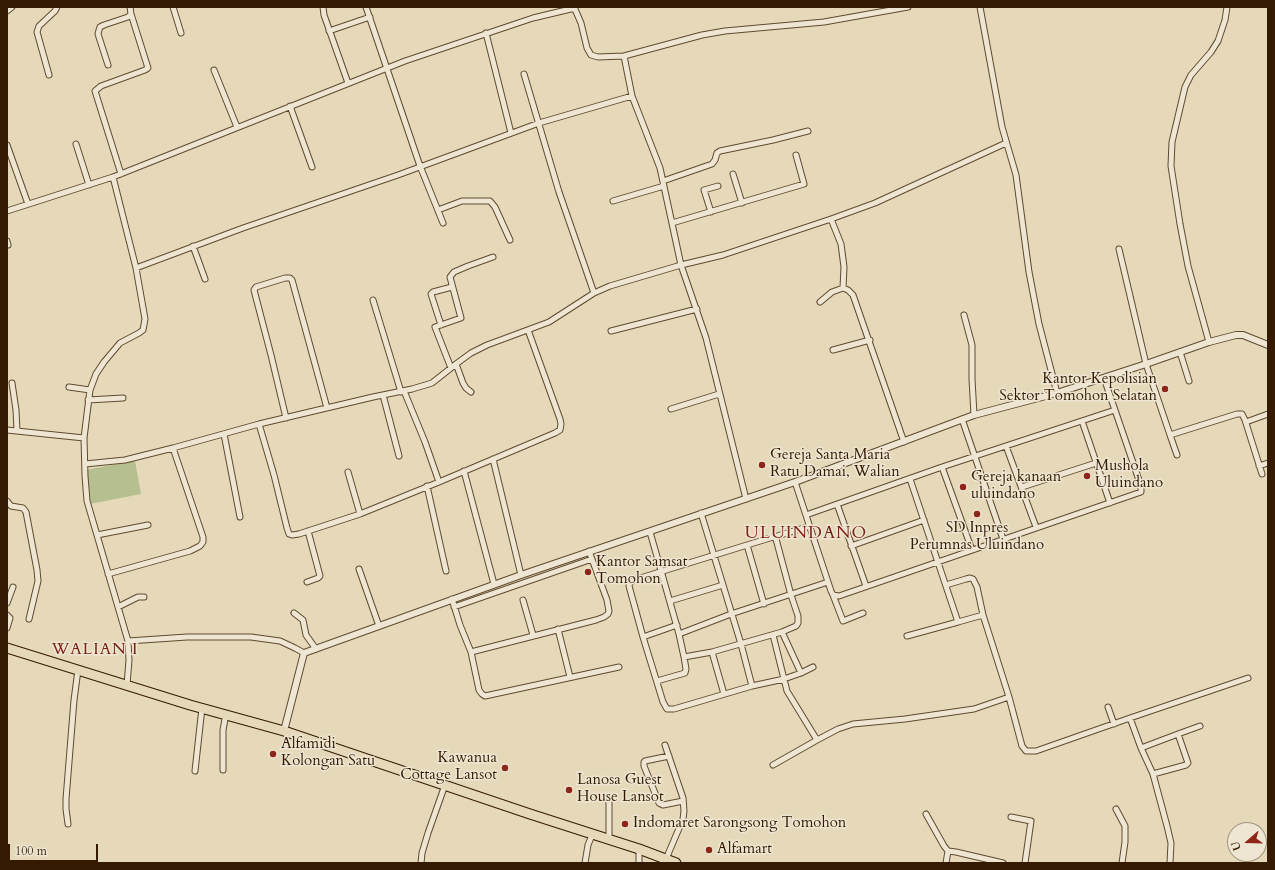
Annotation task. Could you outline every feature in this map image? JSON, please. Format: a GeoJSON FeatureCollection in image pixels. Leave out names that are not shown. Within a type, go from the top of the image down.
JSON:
{"type":"FeatureCollection","features":[{"type":"Feature","properties":{"kind":"highway"},"geometry":{"type":"LineString","coordinates":[[7,648],[202,708],[284,731],[592,835],[639,849],[676,863]]}},
{"type":"Feature","properties":{"kind":"street"},"geometry":{"type":"LineString","coordinates":[[7,12],[12,7]]}},
{"type":"Feature","properties":{"kind":"street"},"geometry":{"type":"LineString","coordinates":[[49,75],[37,29],[55,12],[58,7]]}},
{"type":"Feature","properties":{"kind":"street"},"geometry":{"type":"LineString","coordinates":[[120,174],[95,91],[100,86],[148,68],[130,7]]}},
{"type":"Feature","properties":{"kind":"street"},"geometry":{"type":"LineString","coordinates":[[173,7],[181,33]]}},
{"type":"Feature","properties":{"kind":"street"},"geometry":{"type":"LineString","coordinates":[[323,7],[329,31],[348,83]]}},
{"type":"Feature","properties":{"kind":"street"},"geometry":{"type":"LineString","coordinates":[[366,7],[420,166],[443,223]]}},
{"type":"Feature","properties":{"kind":"street"},"geometry":{"type":"LineString","coordinates":[[7,211],[113,177],[387,67],[533,18],[574,8],[581,23],[587,48],[591,55],[598,57],[624,56],[702,35],[725,31],[824,22],[908,7]]}},
{"type":"Feature","properties":{"kind":"street"},"geometry":{"type":"LineString","coordinates":[[980,7],[1006,143],[1016,175],[1029,272],[1037,316],[1056,393]]}},
{"type":"Feature","properties":{"kind":"street"},"geometry":{"type":"LineString","coordinates":[[1209,342],[1188,266],[1180,224],[1171,166],[1172,142],[1185,87],[1192,75],[1218,41],[1225,20],[1227,7]]}},
{"type":"Feature","properties":{"kind":"street"},"geometry":{"type":"LineString","coordinates":[[108,65],[98,34],[100,27],[128,17],[131,14]]}},
{"type":"Feature","properties":{"kind":"street"},"geometry":{"type":"LineString","coordinates":[[329,31],[370,17]]}},
{"type":"Feature","properties":{"kind":"street"},"geometry":{"type":"LineString","coordinates":[[486,33],[511,133]]}},
{"type":"Feature","properties":{"kind":"street"},"geometry":{"type":"LineString","coordinates":[[624,56],[632,96],[660,168],[681,265],[706,338],[746,499]]}},
{"type":"Feature","properties":{"kind":"street"},"geometry":{"type":"LineString","coordinates":[[214,70],[237,127]]}},
{"type":"Feature","properties":{"kind":"street"},"geometry":{"type":"LineString","coordinates":[[524,74],[559,192],[594,293]]}},
{"type":"Feature","properties":{"kind":"street"},"geometry":{"type":"LineString","coordinates":[[136,268],[193,246],[539,123],[632,96]]}},
{"type":"Feature","properties":{"kind":"street"},"geometry":{"type":"LineString","coordinates":[[290,106],[312,167]]}},
{"type":"Feature","properties":{"kind":"street"},"geometry":{"type":"LineString","coordinates":[[613,201],[663,184],[712,164],[720,150],[773,140],[808,131]]}},
{"type":"Feature","properties":{"kind":"street"},"geometry":{"type":"LineString","coordinates":[[85,464],[125,460],[259,424],[383,395],[402,392],[432,383],[471,353],[487,345],[549,322],[594,293],[610,286],[681,265],[723,255],[831,219],[875,203],[1006,143]]}},
{"type":"Feature","properties":{"kind":"street"},"geometry":{"type":"LineString","coordinates":[[76,144],[89,185]]}},
{"type":"Feature","properties":{"kind":"street"},"geometry":{"type":"LineString","coordinates":[[7,145],[28,204]]}},
{"type":"Feature","properties":{"kind":"street"},"geometry":{"type":"LineString","coordinates":[[672,223],[804,184],[796,155]]}},
{"type":"Feature","properties":{"kind":"street"},"geometry":{"type":"LineString","coordinates":[[733,174],[742,203]]}},
{"type":"Feature","properties":{"kind":"street"},"geometry":{"type":"LineString","coordinates":[[113,177],[136,268],[145,320],[143,330],[139,334],[125,339],[114,348],[96,374],[90,390],[84,438],[85,488],[87,501],[128,641],[129,660],[127,685]]}},
{"type":"Feature","properties":{"kind":"street"},"geometry":{"type":"LineString","coordinates":[[711,212],[704,190],[718,186]]}},
{"type":"Feature","properties":{"kind":"street"},"geometry":{"type":"LineString","coordinates":[[438,210],[462,201],[490,201],[495,207],[510,240]]}},
{"type":"Feature","properties":{"kind":"street"},"geometry":{"type":"LineString","coordinates":[[831,219],[841,244],[844,267],[843,288]]}},
{"type":"Feature","properties":{"kind":"street"},"geometry":{"type":"LineString","coordinates":[[193,246],[205,279]]}},
{"type":"Feature","properties":{"kind":"street"},"geometry":{"type":"LineString","coordinates":[[1119,249],[1146,364],[1177,455]]}},
{"type":"Feature","properties":{"kind":"street"},"geometry":{"type":"LineString","coordinates":[[451,368],[435,327],[462,318],[450,277],[454,272],[493,257]]}},
{"type":"Feature","properties":{"kind":"street"},"geometry":{"type":"LineString","coordinates":[[286,418],[254,290],[256,287],[285,278],[290,278],[292,280],[327,408]]}},
{"type":"Feature","properties":{"kind":"street"},"geometry":{"type":"LineString","coordinates":[[441,325],[431,294],[433,292],[452,287]]}},
{"type":"Feature","properties":{"kind":"street"},"geometry":{"type":"LineString","coordinates":[[820,302],[832,292],[843,288],[848,290],[853,295],[870,340],[904,442]]}},
{"type":"Feature","properties":{"kind":"street"},"geometry":{"type":"LineString","coordinates":[[373,300],[402,392],[425,442],[439,482]]}},
{"type":"Feature","properties":{"kind":"street"},"geometry":{"type":"LineString","coordinates":[[611,331],[697,309]]}},
{"type":"Feature","properties":{"kind":"street"},"geometry":{"type":"LineString","coordinates":[[964,315],[972,345],[974,415]]}},
{"type":"Feature","properties":{"kind":"street"},"geometry":{"type":"LineString","coordinates":[[259,424],[274,475],[288,532],[292,535],[308,531],[360,514],[555,434],[561,428],[560,419],[528,330]]}},
{"type":"Feature","properties":{"kind":"street"},"geometry":{"type":"LineString","coordinates":[[128,641],[187,637],[251,637],[280,641],[304,653],[521,574],[650,532],[795,482],[974,415],[1056,393],[1209,342],[1236,335],[1243,335],[1268,345]]}},
{"type":"Feature","properties":{"kind":"street"},"geometry":{"type":"LineString","coordinates":[[833,350],[870,340]]}},
{"type":"Feature","properties":{"kind":"street"},"geometry":{"type":"LineString","coordinates":[[1180,352],[1189,381]]}},
{"type":"Feature","properties":{"kind":"street"},"geometry":{"type":"LineString","coordinates":[[456,364],[463,383],[471,392]]}},
{"type":"Feature","properties":{"kind":"street"},"geometry":{"type":"LineString","coordinates":[[834,595],[839,596],[1003,538],[1138,493],[1142,489],[1104,378]]}},
{"type":"Feature","properties":{"kind":"street"},"geometry":{"type":"LineString","coordinates":[[12,383],[17,431]]}},
{"type":"Feature","properties":{"kind":"street"},"geometry":{"type":"LineString","coordinates":[[69,387],[90,390]]}},
{"type":"Feature","properties":{"kind":"street"},"geometry":{"type":"LineString","coordinates":[[671,409],[720,394]]}},
{"type":"Feature","properties":{"kind":"street"},"geometry":{"type":"LineString","coordinates":[[383,395],[399,456]]}},
{"type":"Feature","properties":{"kind":"street"},"geometry":{"type":"LineString","coordinates":[[88,400],[123,398]]}},
{"type":"Feature","properties":{"kind":"street"},"geometry":{"type":"LineString","coordinates":[[806,515],[942,467],[1115,410]]}},
{"type":"Feature","properties":{"kind":"street"},"geometry":{"type":"LineString","coordinates":[[1170,435],[1236,414],[1242,414],[1246,422],[1262,474]]}},
{"type":"Feature","properties":{"kind":"street"},"geometry":{"type":"LineString","coordinates":[[1246,422],[1268,414]]}},
{"type":"Feature","properties":{"kind":"street"},"geometry":{"type":"LineString","coordinates":[[962,419],[1003,538]]}},
{"type":"Feature","properties":{"kind":"street"},"geometry":{"type":"LineString","coordinates":[[1082,422],[1110,503]]}},
{"type":"Feature","properties":{"kind":"street"},"geometry":{"type":"LineString","coordinates":[[7,430],[84,438]]}},
{"type":"Feature","properties":{"kind":"street"},"geometry":{"type":"LineString","coordinates":[[224,434],[240,516]]}},
{"type":"Feature","properties":{"kind":"street"},"geometry":{"type":"LineString","coordinates":[[1006,446],[1036,527]]}},
{"type":"Feature","properties":{"kind":"street"},"geometry":{"type":"LineString","coordinates":[[108,574],[190,551],[200,546],[203,542],[203,538],[173,448]]}},
{"type":"Feature","properties":{"kind":"street"},"geometry":{"type":"LineString","coordinates":[[493,459],[521,574]]}},
{"type":"Feature","properties":{"kind":"street"},"geometry":{"type":"LineString","coordinates":[[1022,487],[1096,463]]}},
{"type":"Feature","properties":{"kind":"street"},"geometry":{"type":"LineString","coordinates":[[1259,466],[1268,463]]}},
{"type":"Feature","properties":{"kind":"street"},"geometry":{"type":"LineString","coordinates":[[942,467],[972,550]]}},
{"type":"Feature","properties":{"kind":"street"},"geometry":{"type":"LineString","coordinates":[[464,471],[494,584]]}},
{"type":"Feature","properties":{"kind":"street"},"geometry":{"type":"LineString","coordinates":[[348,472],[360,514]]}},
{"type":"Feature","properties":{"kind":"street"},"geometry":{"type":"LineString","coordinates":[[910,479],[958,622]]}},
{"type":"Feature","properties":{"kind":"street"},"geometry":{"type":"LineString","coordinates":[[795,482],[828,582],[843,621],[863,613]]}},
{"type":"Feature","properties":{"kind":"street"},"geometry":{"type":"LineString","coordinates":[[427,486],[446,571]]}},
{"type":"Feature","properties":{"kind":"street"},"geometry":{"type":"LineString","coordinates":[[7,501],[11,506],[25,509],[33,549],[38,582],[29,619]]}},
{"type":"Feature","properties":{"kind":"street"},"geometry":{"type":"LineString","coordinates":[[837,504],[866,586]]}},
{"type":"Feature","properties":{"kind":"street"},"geometry":{"type":"LineString","coordinates":[[701,514],[741,644],[752,686]]}},
{"type":"Feature","properties":{"kind":"street"},"geometry":{"type":"LineString","coordinates":[[851,546],[924,520]]}},
{"type":"Feature","properties":{"kind":"street"},"geometry":{"type":"LineString","coordinates":[[97,535],[148,525]]}},
{"type":"Feature","properties":{"kind":"street"},"geometry":{"type":"LineString","coordinates":[[810,526],[662,571],[629,583],[643,636],[665,707],[670,710],[752,686],[784,679],[813,667]]}},
{"type":"Feature","properties":{"kind":"street"},"geometry":{"type":"LineString","coordinates":[[307,582],[320,576],[308,531]]}},
{"type":"Feature","properties":{"kind":"street"},"geometry":{"type":"LineString","coordinates":[[650,532],[677,626],[686,669],[685,673],[657,681]]}},
{"type":"Feature","properties":{"kind":"street"},"geometry":{"type":"LineString","coordinates":[[684,657],[712,652],[773,635],[794,628],[798,623],[798,616],[774,537]]}},
{"type":"Feature","properties":{"kind":"street"},"geometry":{"type":"LineString","coordinates":[[747,545],[764,604]]}},
{"type":"Feature","properties":{"kind":"street"},"geometry":{"type":"LineString","coordinates":[[471,652],[596,620],[608,614],[609,611],[607,600],[589,552]]}},
{"type":"Feature","properties":{"kind":"street"},"geometry":{"type":"LineString","coordinates":[[454,607],[592,559]]}},
{"type":"Feature","properties":{"kind":"street"},"geometry":{"type":"LineString","coordinates":[[359,569],[379,626]]}},
{"type":"Feature","properties":{"kind":"street"},"geometry":{"type":"LineString","coordinates":[[946,585],[970,578],[973,579],[977,587],[983,615],[1009,697],[1020,742],[1026,751],[1036,751],[1248,678]]}},
{"type":"Feature","properties":{"kind":"street"},"geometry":{"type":"LineString","coordinates":[[679,634],[732,614],[828,582]]}},
{"type":"Feature","properties":{"kind":"street"},"geometry":{"type":"LineString","coordinates":[[670,601],[723,585]]}},
{"type":"Feature","properties":{"kind":"street"},"geometry":{"type":"LineString","coordinates":[[7,603],[13,587]]}},
{"type":"Feature","properties":{"kind":"street"},"geometry":{"type":"LineString","coordinates":[[118,607],[138,597],[144,597]]}},
{"type":"Feature","properties":{"kind":"street"},"geometry":{"type":"LineString","coordinates":[[452,599],[460,626],[471,652],[479,690],[485,696],[619,667]]}},
{"type":"Feature","properties":{"kind":"street"},"geometry":{"type":"LineString","coordinates":[[523,600],[533,635]]}},
{"type":"Feature","properties":{"kind":"street"},"geometry":{"type":"LineString","coordinates":[[294,612],[303,620],[306,635],[316,649]]}},
{"type":"Feature","properties":{"kind":"street"},"geometry":{"type":"LineString","coordinates":[[7,615],[10,618],[7,628]]}},
{"type":"Feature","properties":{"kind":"street"},"geometry":{"type":"LineString","coordinates":[[907,636],[983,615]]}},
{"type":"Feature","properties":{"kind":"street"},"geometry":{"type":"LineString","coordinates":[[643,636],[677,626]]}},
{"type":"Feature","properties":{"kind":"street"},"geometry":{"type":"LineString","coordinates":[[558,629],[570,677]]}},
{"type":"Feature","properties":{"kind":"street"},"geometry":{"type":"LineString","coordinates":[[782,632],[801,673]]}},
{"type":"Feature","properties":{"kind":"street"},"geometry":{"type":"LineString","coordinates":[[773,635],[785,686],[789,696],[817,740]]}},
{"type":"Feature","properties":{"kind":"street"},"geometry":{"type":"LineString","coordinates":[[712,652],[724,694]]}},
{"type":"Feature","properties":{"kind":"street"},"geometry":{"type":"LineString","coordinates":[[284,731],[304,653]]}},
{"type":"Feature","properties":{"kind":"street"},"geometry":{"type":"LineString","coordinates":[[68,824],[66,799],[74,700],[78,670]]}},
{"type":"Feature","properties":{"kind":"street"},"geometry":{"type":"LineString","coordinates":[[773,765],[838,729],[853,724],[905,719],[974,708],[1009,697]]}},
{"type":"Feature","properties":{"kind":"street"},"geometry":{"type":"LineString","coordinates":[[1108,707],[1114,724]]}},
{"type":"Feature","properties":{"kind":"street"},"geometry":{"type":"LineString","coordinates":[[195,771],[202,708]]}},
{"type":"Feature","properties":{"kind":"street"},"geometry":{"type":"LineString","coordinates":[[223,770],[223,730],[226,714]]}},
{"type":"Feature","properties":{"kind":"street"},"geometry":{"type":"LineString","coordinates":[[1130,718],[1141,748],[1153,774],[1170,839],[1170,863]]}},
{"type":"Feature","properties":{"kind":"street"},"geometry":{"type":"LineString","coordinates":[[1141,748],[1200,726]]}},
{"type":"Feature","properties":{"kind":"street"},"geometry":{"type":"LineString","coordinates":[[1153,774],[1183,767],[1187,764],[1178,734]]}},
{"type":"Feature","properties":{"kind":"street"},"geometry":{"type":"LineString","coordinates":[[665,745],[683,800],[684,811],[683,819],[666,859]]}},
{"type":"Feature","properties":{"kind":"street"},"geometry":{"type":"LineString","coordinates":[[669,756],[645,761],[644,766],[659,803],[663,805],[683,800]]}},
{"type":"Feature","properties":{"kind":"street"},"geometry":{"type":"LineString","coordinates":[[421,863],[424,846],[445,785]]}},
{"type":"Feature","properties":{"kind":"street"},"geometry":{"type":"LineString","coordinates":[[609,800],[609,840]]}},
{"type":"Feature","properties":{"kind":"street"},"geometry":{"type":"LineString","coordinates":[[1116,809],[1124,826],[1125,842],[1122,863]]}},
{"type":"Feature","properties":{"kind":"street"},"geometry":{"type":"LineString","coordinates":[[926,814],[948,851],[1003,863]]}},
{"type":"Feature","properties":{"kind":"street"},"geometry":{"type":"LineString","coordinates":[[1011,817],[1031,821],[1025,863]]}},
{"type":"Feature","properties":{"kind":"street"},"geometry":{"type":"LineString","coordinates":[[585,863],[588,845],[592,835]]}},
{"type":"Feature","properties":{"kind":"street"},"geometry":{"type":"LineString","coordinates":[[639,849],[639,863]]}},
{"type":"Feature","properties":{"kind":"street"},"geometry":{"type":"LineString","coordinates":[[946,863],[948,851]]}},
{"type":"Feature","properties":{"kind":"green space"},"geometry":{"type":"Polygon","coordinates":[[[135,461],[141,494],[90,504],[85,470],[135,461]]]}},
{"type":"Feature","properties":{"kind":"place","name":"Kantor Kepolisian Sektor Tomohon Selatan"},"geometry":{"type":"Point","coordinates":[1165,389]}},
{"type":"Feature","properties":{"kind":"place","name":"Gereja Santa Maria Ratu Damai, Walian"},"geometry":{"type":"Point","coordinates":[762,465]}},
{"type":"Feature","properties":{"kind":"place","name":"Mushola Uluindano"},"geometry":{"type":"Point","coordinates":[1087,476]}},
{"type":"Feature","properties":{"kind":"place","name":"Gereja kanaan uluindano"},"geometry":{"type":"Point","coordinates":[963,487]}},
{"type":"Feature","properties":{"kind":"place","name":"SD Inpres Perumnas Uluindano"},"geometry":{"type":"Point","coordinates":[977,514]}},
{"type":"Feature","properties":{"kind":"place","name":"Kantor Samsat Tomohon"},"geometry":{"type":"Point","coordinates":[588,572]}},
{"type":"Feature","properties":{"kind":"place","name":"Alfamidi Kolongan Satu"},"geometry":{"type":"Point","coordinates":[273,754]}},
{"type":"Feature","properties":{"kind":"place","name":"Kawanua Cottage Lansot"},"geometry":{"type":"Point","coordinates":[505,768]}},
{"type":"Feature","properties":{"kind":"place","name":"Lanosa Guest House Lansot"},"geometry":{"type":"Point","coordinates":[569,790]}},
{"type":"Feature","properties":{"kind":"place","name":"Indomaret Sarongsong Tomohon"},"geometry":{"type":"Point","coordinates":[625,824]}},
{"type":"Feature","properties":{"kind":"place","name":"Alfamart"},"geometry":{"type":"Point","coordinates":[709,850]}},
{"type":"Feature","properties":{"kind":"district","name":"ULUINDANO"},"geometry":{"type":"Point","coordinates":[806,534]}},
{"type":"Feature","properties":{"kind":"district","name":"WALIAN I"},"geometry":{"type":"Point","coordinates":[95,650]}}]}
